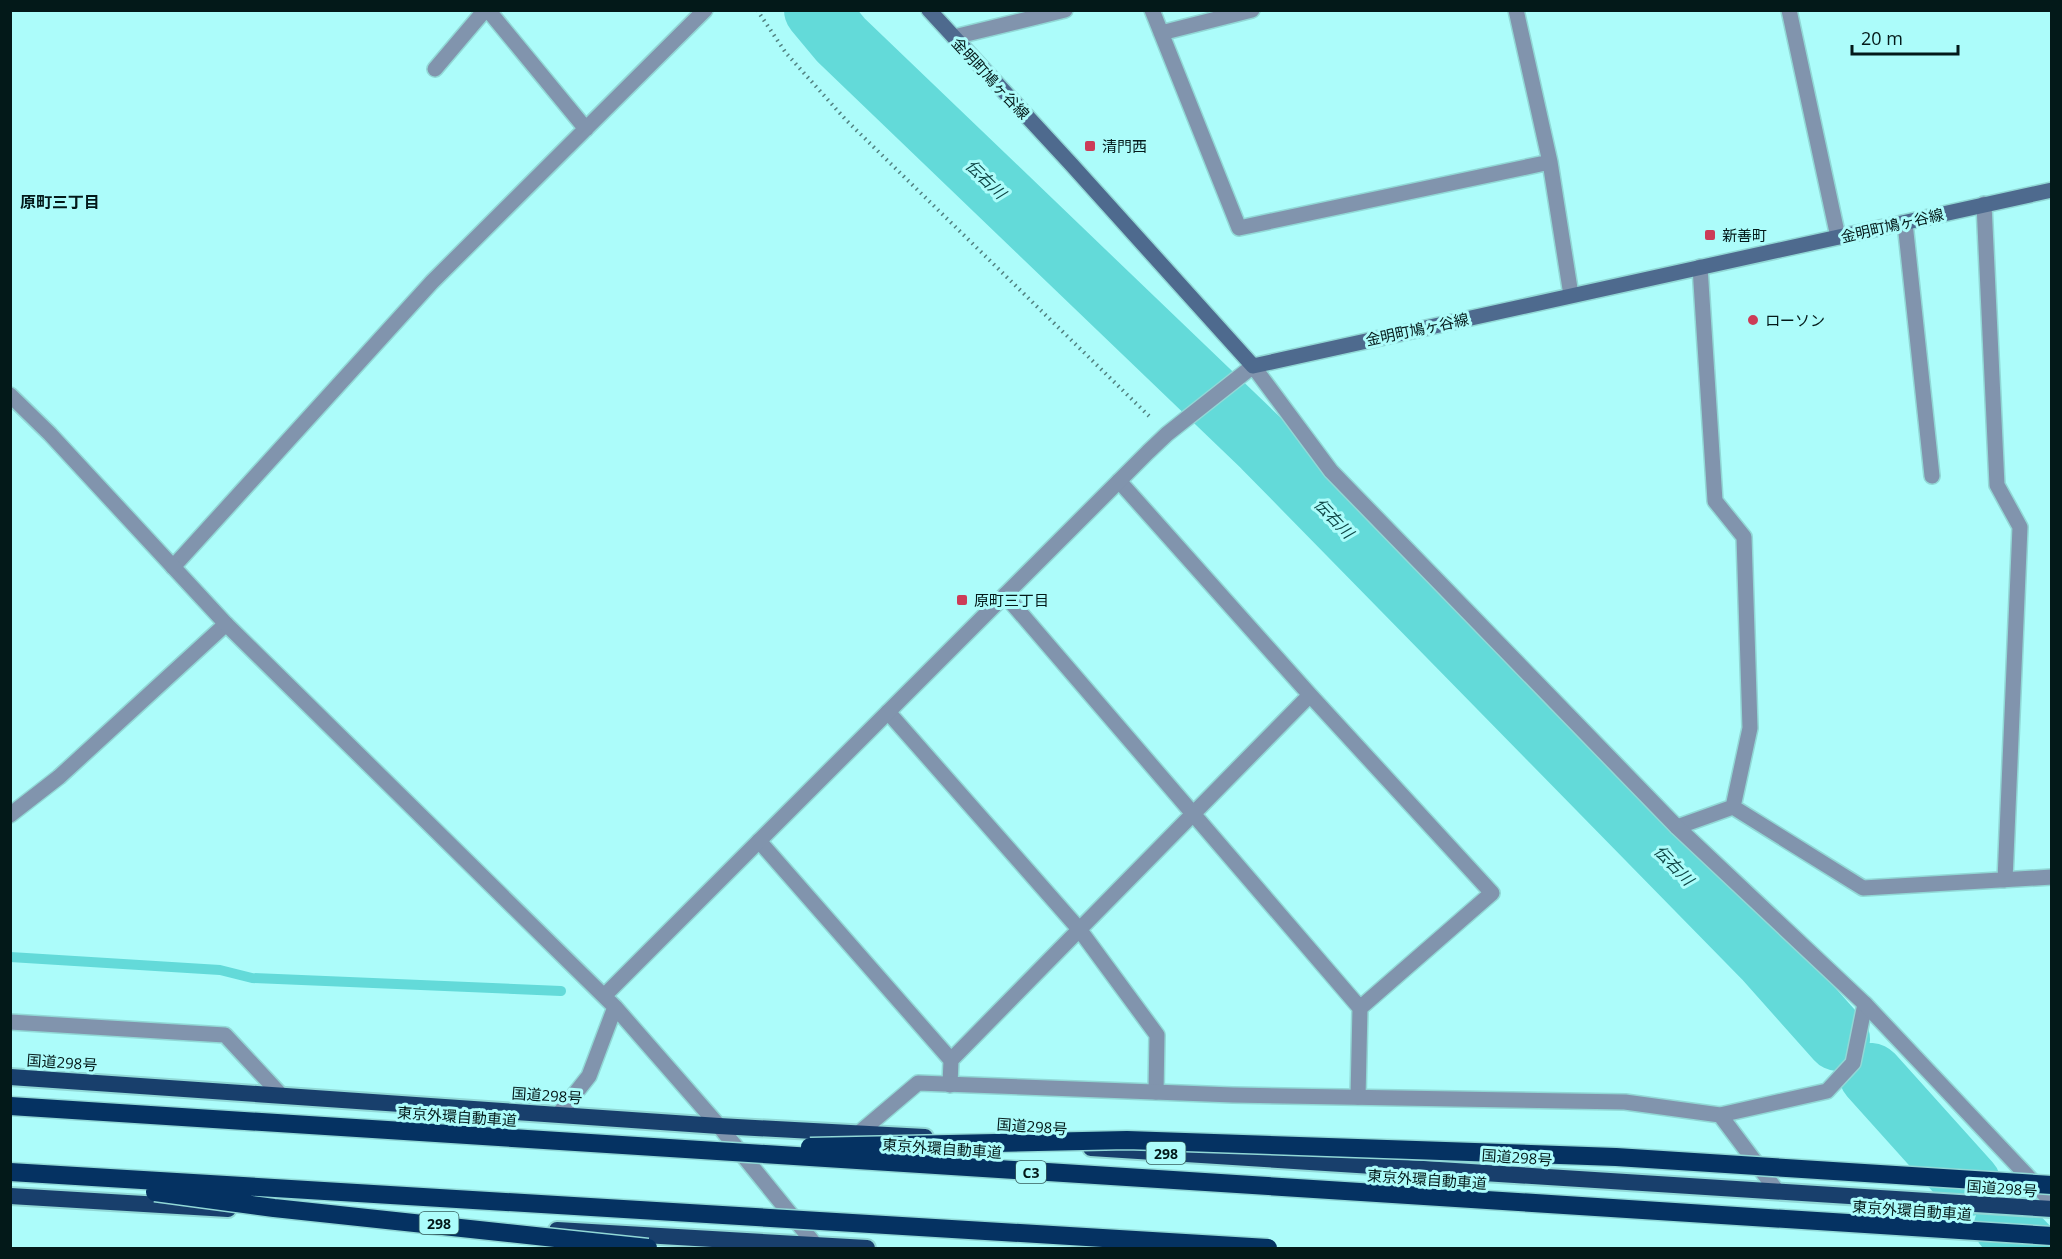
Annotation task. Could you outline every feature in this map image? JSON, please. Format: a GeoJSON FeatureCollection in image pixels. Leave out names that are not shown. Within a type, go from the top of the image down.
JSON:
{"type":"FeatureCollection","features":[{"type":"Feature","properties":{"kind":"highway","name":"国道298号"},"geometry":{"type":"LineString","coordinates":[[10,1077],[719,1126],[2052,1209]]}},
{"type":"Feature","properties":{"kind":"highway","name":"東京外環自動車道"},"geometry":{"type":"LineString","coordinates":[[10,1106],[2052,1236]]}},
{"type":"Feature","properties":{"kind":"highway"},"geometry":{"type":"LineString","coordinates":[[689,1149],[1139,1141],[1616,1157],[2052,1185]]}},
{"type":"Feature","properties":{"kind":"highway"},"geometry":{"type":"LineString","coordinates":[[11,1172],[274,1208],[648,1248]]}},
{"type":"Feature","properties":{"kind":"highway"},"geometry":{"type":"LineString","coordinates":[[11,1172],[1268,1248]]}},
{"type":"Feature","properties":{"kind":"highway","name":"298"},"geometry":{"type":"LineString","coordinates":[[10,1196],[816,1247],[867,1248]]}},
{"type":"Feature","properties":{"kind":"main road","name":"金明町鳩ヶ谷線"},"geometry":{"type":"LineString","coordinates":[[929,10],[1253,366],[2052,190]]}},
{"type":"Feature","properties":{"kind":"street"},"geometry":{"type":"LineString","coordinates":[[435,69],[486,10],[586,129]]}},
{"type":"Feature","properties":{"kind":"street"},"geometry":{"type":"LineString","coordinates":[[173,567],[432,282],[705,10]]}},
{"type":"Feature","properties":{"kind":"street"},"geometry":{"type":"LineString","coordinates":[[954,37],[1065,10]]}},
{"type":"Feature","properties":{"kind":"street"},"geometry":{"type":"LineString","coordinates":[[1152,10],[1239,228],[1550,162]]}},
{"type":"Feature","properties":{"kind":"street"},"geometry":{"type":"LineString","coordinates":[[1161,33],[1252,10]]}},
{"type":"Feature","properties":{"kind":"street"},"geometry":{"type":"LineString","coordinates":[[1516,10],[1550,162],[1571,296]]}},
{"type":"Feature","properties":{"kind":"street"},"geometry":{"type":"LineString","coordinates":[[1789,10],[1838,237]]}},
{"type":"Feature","properties":{"kind":"street"},"geometry":{"type":"LineString","coordinates":[[1984,204],[1997,485],[2020,527],[2005,880]]}},
{"type":"Feature","properties":{"kind":"street"},"geometry":{"type":"LineString","coordinates":[[1905,223],[1932,476]]}},
{"type":"Feature","properties":{"kind":"street"},"geometry":{"type":"LineString","coordinates":[[1700,267],[1715,501],[1744,537],[1750,728],[1733,807]]}},
{"type":"Feature","properties":{"kind":"street"},"geometry":{"type":"LineString","coordinates":[[604,996],[1168,433],[1253,366],[1331,471],[1677,827],[1865,1004],[2052,1202]]}},
{"type":"Feature","properties":{"kind":"street"},"geometry":{"type":"LineString","coordinates":[[10,395],[58,442],[226,624],[604,996],[719,1126],[816,1247]]}},
{"type":"Feature","properties":{"kind":"street"},"geometry":{"type":"LineString","coordinates":[[1119,481],[1310,695],[1492,893],[1360,1008]]}},
{"type":"Feature","properties":{"kind":"street"},"geometry":{"type":"LineString","coordinates":[[1005,595],[1360,1008],[1358,1097]]}},
{"type":"Feature","properties":{"kind":"street"},"geometry":{"type":"LineString","coordinates":[[10,815],[59,777],[226,624]]}},
{"type":"Feature","properties":{"kind":"street"},"geometry":{"type":"LineString","coordinates":[[950,1085],[951,1060],[1310,695]]}},
{"type":"Feature","properties":{"kind":"street"},"geometry":{"type":"LineString","coordinates":[[888,712],[1079,929],[1157,1035],[1156,1092]]}},
{"type":"Feature","properties":{"kind":"street"},"geometry":{"type":"LineString","coordinates":[[1677,827],[1733,807]]}},
{"type":"Feature","properties":{"kind":"street"},"geometry":{"type":"LineString","coordinates":[[1733,807],[1863,888],[2052,877]]}},
{"type":"Feature","properties":{"kind":"street"},"geometry":{"type":"LineString","coordinates":[[759,841],[951,1060]]}},
{"type":"Feature","properties":{"kind":"street"},"geometry":{"type":"LineString","coordinates":[[859,1133],[918,1083],[1156,1092],[1625,1102],[1720,1115],[1827,1091],[1853,1063],[1865,1004]]}},
{"type":"Feature","properties":{"kind":"street"},"geometry":{"type":"LineString","coordinates":[[559,1114],[589,1076],[615,1008]]}},
{"type":"Feature","properties":{"kind":"street"},"geometry":{"type":"LineString","coordinates":[[10,1022],[225,1035],[281,1095]]}},
{"type":"Feature","properties":{"kind":"street"},"geometry":{"type":"LineString","coordinates":[[1720,1115],[1777,1191]]}},
{"type":"Feature","properties":{"kind":"street"},"geometry":{"type":"LineString","coordinates":[[552,1248],[573,1231]]}},
{"type":"Feature","properties":{"kind":"path"},"geometry":{"type":"LineString","coordinates":[[757,10],[786,53],[846,120],[1168,433]]}},
{"type":"Feature","properties":{"kind":"waterway","name":"伝右川"},"geometry":{"type":"LineString","coordinates":[[816,10],[841,40],[1264,446],[1765,957],[1838,1039]]}},
{"type":"Feature","properties":{"kind":"waterway"},"geometry":{"type":"LineString","coordinates":[[10,957],[220,970],[252,978],[561,991]]}},
{"type":"Feature","properties":{"kind":"waterway","name":"伝右川"},"geometry":{"type":"LineString","coordinates":[[1871,1075],[1969,1184]]}},
{"type":"Feature","properties":{"kind":"waterway","name":"伝右川"},"geometry":{"type":"LineString","coordinates":[[2006,1226],[2027,1248]]}},
{"type":"Feature","properties":{"kind":"place","name":"清門西"},"geometry":{"type":"Point","coordinates":[1090,146]}},
{"type":"Feature","properties":{"kind":"place","name":"新善町"},"geometry":{"type":"Point","coordinates":[1710,235]}},
{"type":"Feature","properties":{"kind":"place","name":"ローソン"},"geometry":{"type":"Point","coordinates":[1753,320]}},
{"type":"Feature","properties":{"kind":"place","name":"原町三丁目"},"geometry":{"type":"Point","coordinates":[962,600]}},
{"type":"Feature","properties":{"kind":"district","name":"原町三丁目"},"geometry":{"type":"Point","coordinates":[60,202]}}]}
